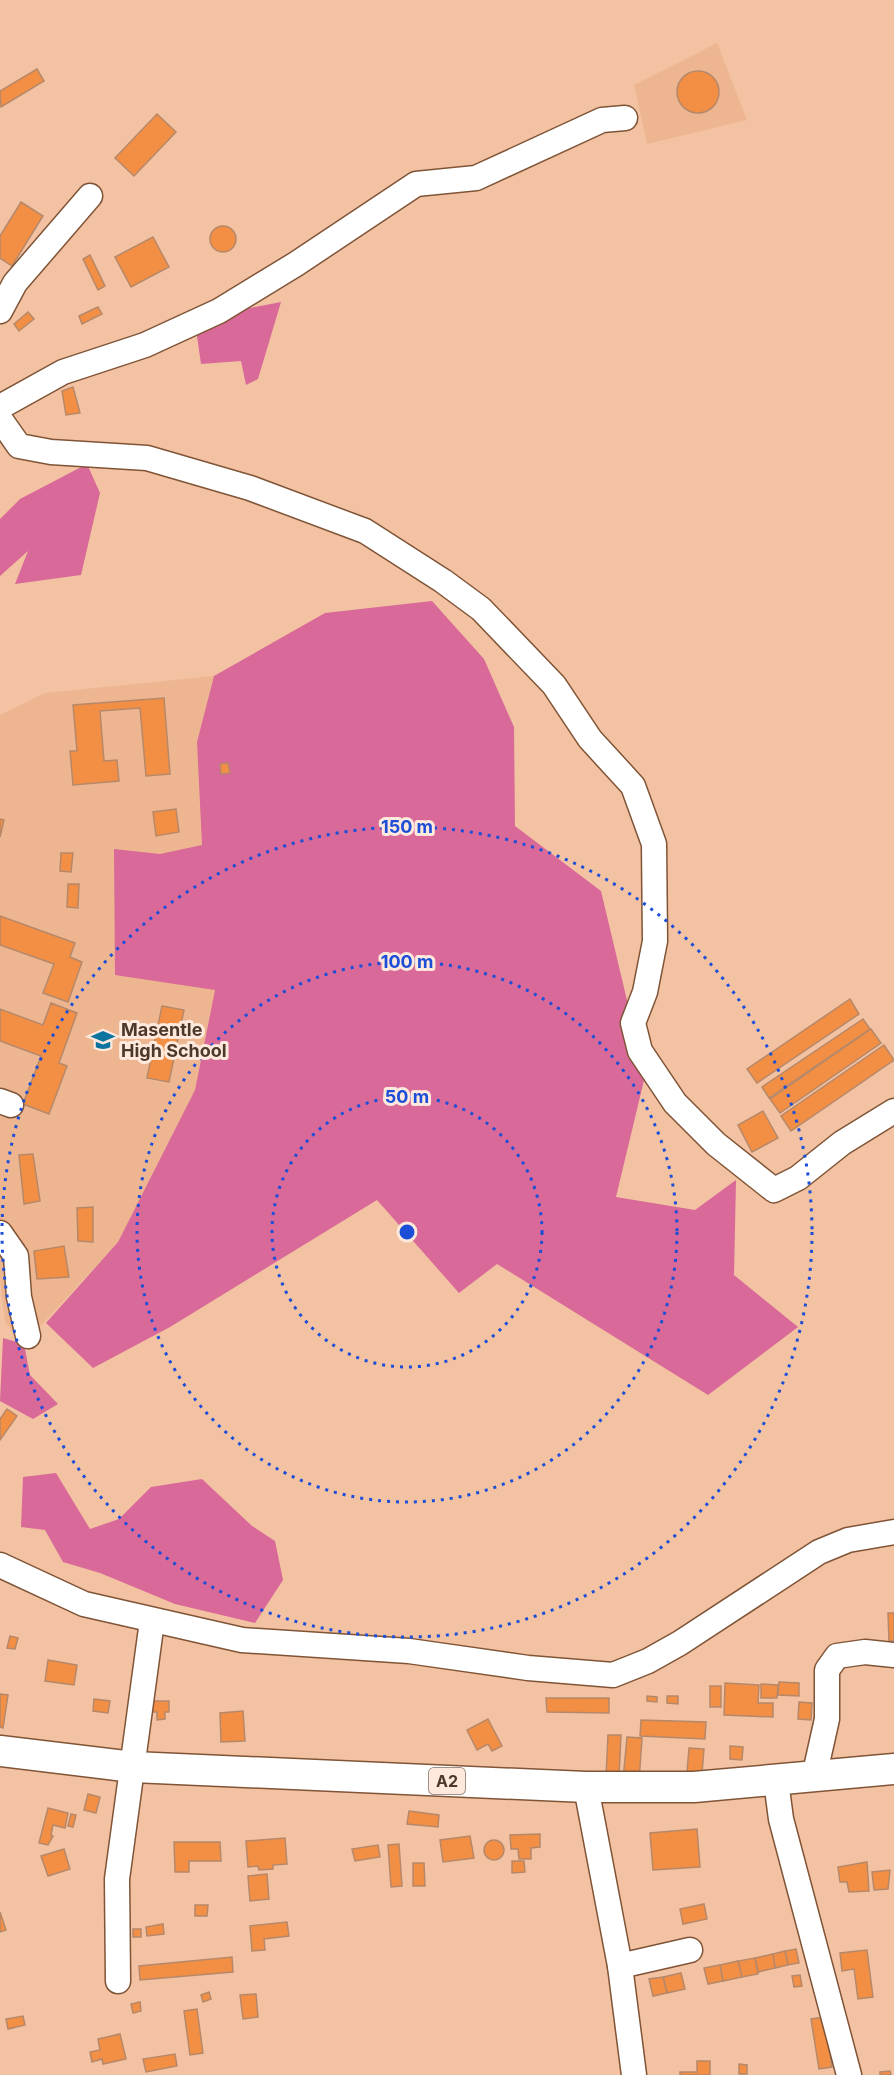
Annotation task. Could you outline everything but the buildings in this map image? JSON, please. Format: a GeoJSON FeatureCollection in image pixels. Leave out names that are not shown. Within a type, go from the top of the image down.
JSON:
{"type":"FeatureCollection","features":[{"type":"Feature","properties":{"kind":"main road","name":"A2"},"geometry":{"type":"LineString","coordinates":[[0,1751],[133,1767],[586,1787],[694,1787],[894,1769]]}},
{"type":"Feature","properties":{"kind":"street"},"geometry":{"type":"LineString","coordinates":[[0,407],[63,372],[145,345],[219,311],[296,264],[416,184],[476,177],[602,120],[625,118]]}},
{"type":"Feature","properties":{"kind":"street"},"geometry":{"type":"LineString","coordinates":[[0,311],[15,283],[90,196]]}},
{"type":"Feature","properties":{"kind":"street"},"geometry":{"type":"LineString","coordinates":[[0,419],[19,446],[51,452],[147,458],[250,488],[354,527],[444,581],[474,603],[554,685],[590,739],[633,786],[654,844],[655,941],[647,982],[633,1023],[640,1052],[675,1103],[716,1144],[774,1190],[798,1178],[842,1143],[894,1111]]}},
{"type":"Feature","properties":{"kind":"street"},"geometry":{"type":"LineString","coordinates":[[0,1233],[16,1256],[19,1297],[28,1336]]}},
{"type":"Feature","properties":{"kind":"street"},"geometry":{"type":"LineString","coordinates":[[0,1565],[84,1605],[242,1640],[409,1651],[528,1668],[613,1674],[648,1661],[680,1643],[819,1552],[848,1540],[894,1532]]}},
{"type":"Feature","properties":{"kind":"street"},"geometry":{"type":"LineString","coordinates":[[118,1981],[117,1879],[152,1621]]}},
{"type":"Feature","properties":{"kind":"street"},"geometry":{"type":"LineString","coordinates":[[814,1777],[827,1719],[827,1670],[837,1656],[865,1652],[894,1655]]}},
{"type":"Feature","properties":{"kind":"street"},"geometry":{"type":"LineString","coordinates":[[776,1781],[781,1819],[849,2075]]}},
{"type":"Feature","properties":{"kind":"street"},"geometry":{"type":"LineString","coordinates":[[586,1787],[620,1966],[634,2075]]}},
{"type":"Feature","properties":{"kind":"street"},"geometry":{"type":"LineString","coordinates":[[620,1966],[690,1950]]}},
{"type":"Feature","properties":{"kind":"shaded area"},"geometry":{"type":"Polygon","coordinates":[[[717,43],[747,120],[647,144],[634,85],[717,43]]]}},
{"type":"Feature","properties":{"kind":"shaded area"},"geometry":{"type":"Polygon","coordinates":[[[281,302],[258,379],[246,385],[241,361],[201,364],[196,329],[250,308],[281,302]]]}},
{"type":"Feature","properties":{"kind":"shaded area"},"geometry":{"type":"Polygon","coordinates":[[[87,464],[100,493],[81,575],[15,584],[28,551],[0,576],[0,519],[20,499],[87,464]]]}},
{"type":"Feature","properties":{"kind":"shaded area"},"geometry":{"type":"Polygon","coordinates":[[[432,601],[484,659],[514,727],[515,826],[601,891],[645,1076],[616,1197],[695,1210],[736,1180],[734,1275],[798,1327],[708,1395],[497,1264],[459,1293],[377,1200],[170,1327],[93,1368],[46,1323],[118,1242],[195,1090],[215,990],[115,975],[114,849],[160,854],[202,845],[197,742],[214,676],[325,613],[432,601]]]}},
{"type":"Feature","properties":{"kind":"shaded area","name":"Masentle High School"},"geometry":{"type":"Polygon","coordinates":[[[214,676],[197,742],[215,990],[195,1090],[118,1242],[24,1344],[5,1322],[0,1279],[0,715],[45,693],[214,676]]]}},
{"type":"Feature","properties":{"kind":"shaded area"},"geometry":{"type":"Polygon","coordinates":[[[3,1338],[24,1344],[30,1375],[58,1404],[33,1419],[0,1401],[3,1338]]]}},
{"type":"Feature","properties":{"kind":"shaded area"},"geometry":{"type":"Polygon","coordinates":[[[56,1473],[90,1529],[119,1519],[151,1487],[202,1479],[252,1526],[275,1541],[283,1580],[255,1623],[175,1604],[100,1573],[63,1562],[45,1530],[21,1527],[23,1477],[56,1473]]]}},
{"type":"Feature","properties":{"kind":"place","name":"Masentle High School"},"geometry":{"type":"Point","coordinates":[103,1040]}}]}
